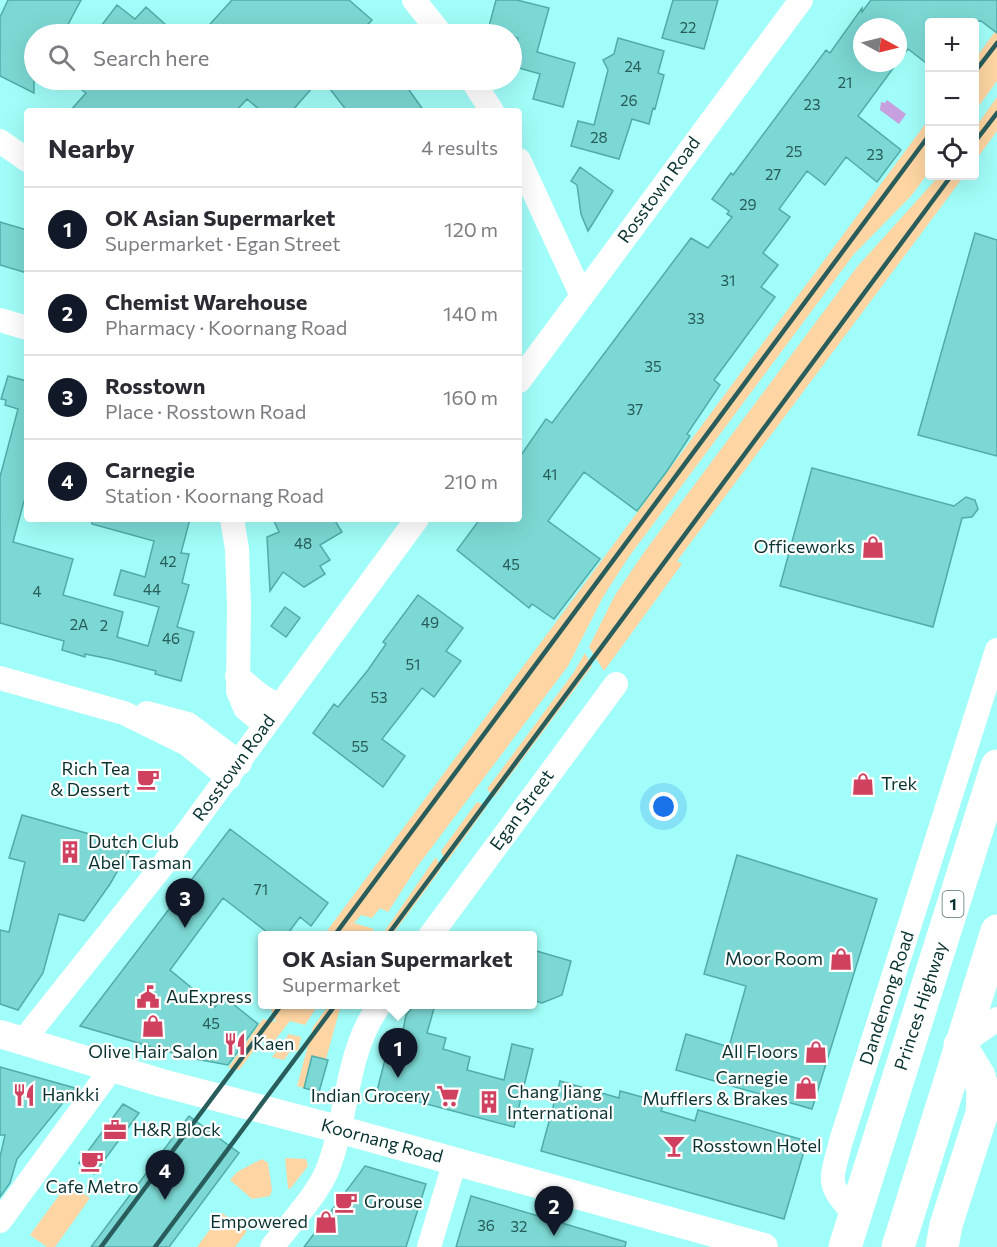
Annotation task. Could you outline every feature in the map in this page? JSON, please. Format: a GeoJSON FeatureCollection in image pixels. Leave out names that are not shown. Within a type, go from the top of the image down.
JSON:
{"type":"FeatureCollection","features":[{"type":"Feature","properties":{"kind":"highway","name":"Princes Highway"},"geometry":{"type":"LineString","coordinates":[[845,1247],[995,779]]}},
{"type":"Feature","properties":{"kind":"highway"},"geometry":{"type":"LineString","coordinates":[[898,1247],[997,931]]}},
{"type":"Feature","properties":{"kind":"highway"},"geometry":{"type":"LineString","coordinates":[[942,1247],[946,1225],[982,1113],[984,1091],[979,1076],[960,1045]]}},
{"type":"Feature","properties":{"kind":"street"},"geometry":{"type":"LineString","coordinates":[[414,0],[433,24]]}},
{"type":"Feature","properties":{"kind":"street","name":"Rosstown Road"},"geometry":{"type":"LineString","coordinates":[[522,377],[801,0]]}},
{"type":"Feature","properties":{"kind":"street"},"geometry":{"type":"LineString","coordinates":[[478,90],[490,108]]}},
{"type":"Feature","properties":{"kind":"street"},"geometry":{"type":"LineString","coordinates":[[0,141],[24,158]]}},
{"type":"Feature","properties":{"kind":"street"},"geometry":{"type":"LineString","coordinates":[[522,166],[582,296]]}},
{"type":"Feature","properties":{"kind":"street"},"geometry":{"type":"LineString","coordinates":[[0,320],[24,327]]}},
{"type":"Feature","properties":{"kind":"street"},"geometry":{"type":"LineString","coordinates":[[232,522],[237,549],[239,606],[237,676],[261,696],[272,716]]}},
{"type":"Feature","properties":{"kind":"street","name":"Rosstown Road"},"geometry":{"type":"LineString","coordinates":[[11,1037],[163,866],[415,522]]}},
{"type":"Feature","properties":{"kind":"street","name":"Dandenong Road"},"geometry":{"type":"LineString","coordinates":[[855,1215],[836,1193],[833,1185],[836,1161],[997,650]]}},
{"type":"Feature","properties":{"kind":"street"},"geometry":{"type":"LineString","coordinates":[[0,678],[124,712],[150,714],[188,724],[234,771]]}},
{"type":"Feature","properties":{"kind":"street","name":"Egan Street"},"geometry":{"type":"LineString","coordinates":[[434,931],[616,684]]}},
{"type":"Feature","properties":{"kind":"street"},"geometry":{"type":"LineString","coordinates":[[957,776],[995,779]]}},
{"type":"Feature","properties":{"kind":"street"},"geometry":{"type":"LineString","coordinates":[[273,1247],[324,1177],[338,1129],[355,1052],[366,1024],[377,1009]]}},
{"type":"Feature","properties":{"kind":"street"},"geometry":{"type":"LineString","coordinates":[[960,1045],[997,1019]]}},
{"type":"Feature","properties":{"kind":"street","name":"Koornang Road"},"geometry":{"type":"LineString","coordinates":[[11,1037],[112,1068],[765,1247]]}},
{"type":"Feature","properties":{"kind":"street"},"geometry":{"type":"LineString","coordinates":[[0,1221],[112,1068]]}},
{"type":"Feature","properties":{"kind":"street"},"geometry":{"type":"LineString","coordinates":[[429,1247],[455,1161]]}},
{"type":"Feature","properties":{"kind":"shaded area"},"geometry":{"type":"Polygon","coordinates":[[[997,29],[997,81],[979,106],[979,72],[979,54],[997,29]]]}},
{"type":"Feature","properties":{"kind":"shaded area"},"geometry":{"type":"Polygon","coordinates":[[[997,97],[997,131],[979,156],[979,126],[979,122],[997,97]]]}},
{"type":"Feature","properties":{"kind":"shaded area"},"geometry":{"type":"Polygon","coordinates":[[[887,100],[906,114],[899,124],[880,110],[881,102],[885,103],[887,100]]]}},
{"type":"Feature","properties":{"kind":"shaded area"},"geometry":{"type":"Polygon","coordinates":[[[925,124],[925,177],[911,196],[854,254],[628,558],[603,597],[568,666],[417,867],[388,912],[380,908],[372,918],[361,915],[354,923],[374,929],[372,931],[327,931],[925,124]]]}},
{"type":"Feature","properties":{"kind":"shaded area"},"geometry":{"type":"Polygon","coordinates":[[[935,180],[961,180],[677,561],[682,564],[604,671],[589,647],[615,595],[645,551],[857,267],[935,180]]]}},
{"type":"Feature","properties":{"kind":"shaded area"},"geometry":{"type":"Polygon","coordinates":[[[585,653],[592,666],[494,797],[487,789],[574,672],[585,653]]]}},
{"type":"Feature","properties":{"kind":"shaded area"},"geometry":{"type":"Polygon","coordinates":[[[477,802],[487,806],[446,863],[441,851],[477,802]]]}},
{"type":"Feature","properties":{"kind":"shaded area"},"geometry":{"type":"Polygon","coordinates":[[[436,857],[441,869],[395,931],[385,931],[436,857]]]}},
{"type":"Feature","properties":{"kind":"shaded area"},"geometry":{"type":"Polygon","coordinates":[[[271,1009],[315,1009],[305,1025],[290,1021],[272,1044],[261,1041],[239,1070],[228,1068],[263,1019],[276,1022],[271,1009]]]}},
{"type":"Feature","properties":{"kind":"shaded area"},"geometry":{"type":"Polygon","coordinates":[[[326,1009],[340,1009],[326,1059],[312,1056],[304,1088],[297,1086],[313,1027],[326,1009]]]}},
{"type":"Feature","properties":{"kind":"shaded area"},"geometry":{"type":"Polygon","coordinates":[[[289,1034],[301,1037],[298,1051],[291,1050],[284,1060],[272,1057],[289,1034]]]}},
{"type":"Feature","properties":{"kind":"shaded area"},"geometry":{"type":"Polygon","coordinates":[[[285,1158],[306,1159],[308,1166],[290,1189],[288,1188],[285,1158]]]}},
{"type":"Feature","properties":{"kind":"shaded area"},"geometry":{"type":"Polygon","coordinates":[[[262,1159],[268,1163],[272,1190],[270,1196],[252,1199],[230,1180],[237,1172],[262,1159]]]}},
{"type":"Feature","properties":{"kind":"shaded area"},"geometry":{"type":"Polygon","coordinates":[[[68,1183],[90,1198],[55,1247],[47,1247],[30,1235],[68,1183]]]}},
{"type":"Feature","properties":{"kind":"shaded area"},"geometry":{"type":"Polygon","coordinates":[[[222,1213],[247,1231],[235,1247],[197,1247],[222,1213]]]}},
{"type":"Feature","properties":{"kind":"building"},"geometry":{"type":"Polygon","coordinates":[[[8,0],[81,0],[68,24],[24,24],[24,88],[0,76],[0,17],[8,0]]]}},
{"type":"Feature","properties":{"kind":"building"},"geometry":{"type":"Polygon","coordinates":[[[232,0],[349,0],[372,20],[368,24],[210,24],[232,0]]]}},
{"type":"Feature","properties":{"kind":"building"},"geometry":{"type":"Polygon","coordinates":[[[496,0],[517,0],[549,8],[537,52],[575,63],[563,107],[533,99],[540,74],[522,69],[522,24],[490,24],[496,0]]]}},
{"type":"Feature","properties":{"kind":"building"},"geometry":{"type":"Polygon","coordinates":[[[673,0],[718,0],[704,49],[662,38],[673,0]]]}},
{"type":"Feature","properties":{"kind":"building"},"geometry":{"type":"Polygon","coordinates":[[[871,0],[997,0],[997,33],[979,21],[979,18],[925,18],[925,62],[907,50],[907,18],[855,18],[862,8],[862,12],[871,0]]]}},
{"type":"Feature","properties":{"kind":"building"},"geometry":{"type":"Polygon","coordinates":[[[117,5],[135,19],[146,7],[165,24],[103,24],[117,5]]]}},
{"type":"Feature","properties":{"kind":"building"},"geometry":{"type":"Polygon","coordinates":[[[853,21],[853,72],[890,72],[858,116],[901,150],[877,182],[846,157],[825,185],[807,171],[779,209],[790,217],[763,253],[778,265],[761,287],[775,297],[714,380],[720,385],[687,434],[690,436],[637,511],[584,472],[548,521],[600,559],[554,619],[532,604],[529,608],[457,550],[478,522],[522,522],[522,454],[546,419],[552,423],[691,238],[708,248],[732,217],[727,214],[729,211],[712,199],[731,173],[733,175],[826,50],[830,53],[853,21]]]}},
{"type":"Feature","properties":{"kind":"building"},"geometry":{"type":"Polygon","coordinates":[[[618,38],[664,51],[658,73],[664,75],[649,124],[632,119],[619,159],[571,146],[578,121],[594,125],[608,70],[603,60],[614,54],[618,38]]]}},
{"type":"Feature","properties":{"kind":"building"},"geometry":{"type":"Polygon","coordinates":[[[82,90],[310,90],[295,108],[258,108],[247,99],[239,108],[73,108],[86,93],[82,90]]]}},
{"type":"Feature","properties":{"kind":"building"},"geometry":{"type":"Polygon","coordinates":[[[331,90],[409,90],[422,108],[345,108],[331,90]]]}},
{"type":"Feature","properties":{"kind":"building"},"geometry":{"type":"Polygon","coordinates":[[[580,167],[613,191],[588,231],[581,214],[577,185],[571,181],[580,167]]]}},
{"type":"Feature","properties":{"kind":"building"},"geometry":{"type":"Polygon","coordinates":[[[0,222],[24,229],[24,272],[0,265],[0,222]]]}},
{"type":"Feature","properties":{"kind":"building"},"geometry":{"type":"Polygon","coordinates":[[[975,233],[997,240],[997,456],[918,435],[975,233]]]}},
{"type":"Feature","properties":{"kind":"building"},"geometry":{"type":"Polygon","coordinates":[[[8,376],[24,380],[24,501],[13,542],[73,559],[63,595],[123,612],[117,637],[148,646],[159,607],[114,595],[121,570],[145,577],[154,541],[92,524],[92,522],[189,522],[181,553],[189,554],[182,583],[189,585],[177,627],[194,632],[181,681],[155,674],[156,671],[110,659],[85,654],[85,657],[62,650],[64,641],[0,623],[0,477],[18,409],[5,405],[6,400],[1,399],[8,376]]]}},
{"type":"Feature","properties":{"kind":"building","name":"Officeworks"},"geometry":{"type":"Polygon","coordinates":[[[812,468],[954,506],[966,497],[975,500],[978,509],[972,517],[962,518],[933,627],[780,586],[812,468]]]}},
{"type":"Feature","properties":{"kind":"building"},"geometry":{"type":"Polygon","coordinates":[[[274,522],[336,522],[342,532],[320,545],[330,560],[320,566],[325,574],[304,587],[283,572],[270,591],[267,537],[279,532],[274,522]]]}},
{"type":"Feature","properties":{"kind":"building"},"geometry":{"type":"Polygon","coordinates":[[[418,595],[463,628],[446,651],[461,661],[434,697],[422,688],[382,739],[405,756],[383,787],[313,733],[334,704],[338,707],[368,670],[386,644],[383,642],[418,595]]]}},
{"type":"Feature","properties":{"kind":"building"},"geometry":{"type":"Polygon","coordinates":[[[285,607],[300,618],[286,637],[271,626],[285,607]]]}},
{"type":"Feature","properties":{"kind":"building"},"geometry":{"type":"Polygon","coordinates":[[[22,815],[132,846],[110,884],[84,921],[59,914],[43,973],[18,1010],[0,1004],[0,930],[9,932],[25,862],[9,858],[22,815]]]}},
{"type":"Feature","properties":{"kind":"building"},"geometry":{"type":"Polygon","coordinates":[[[230,829],[328,903],[311,926],[300,917],[290,931],[266,931],[223,898],[170,970],[215,1007],[223,996],[258,1024],[228,1065],[190,1058],[80,1026],[230,829]]]}},
{"type":"Feature","properties":{"kind":"building"},"geometry":{"type":"Polygon","coordinates":[[[737,855],[877,899],[812,1109],[676,1070],[686,1034],[729,1047],[746,986],[704,974],[737,855]]]}},
{"type":"Feature","properties":{"kind":"building"},"geometry":{"type":"Polygon","coordinates":[[[537,951],[571,961],[562,995],[542,1003],[537,1001],[537,951]]]}},
{"type":"Feature","properties":{"kind":"building"},"geometry":{"type":"Polygon","coordinates":[[[411,1009],[434,1009],[427,1033],[446,1038],[443,1049],[470,1057],[467,1070],[504,1080],[512,1044],[533,1049],[514,1127],[377,1091],[392,1032],[402,1035],[406,1015],[411,1009]]]}},
{"type":"Feature","properties":{"kind":"building"},"geometry":{"type":"Polygon","coordinates":[[[312,1056],[328,1060],[319,1092],[304,1088],[312,1056]]]}},
{"type":"Feature","properties":{"kind":"building"},"geometry":{"type":"Polygon","coordinates":[[[0,1067],[75,1088],[17,1159],[10,1183],[0,1197],[0,1157],[5,1135],[0,1135],[0,1067]]]}},
{"type":"Feature","properties":{"kind":"building","name":"Rosstown Hotel"},"geometry":{"type":"Polygon","coordinates":[[[560,1081],[619,1098],[620,1091],[664,1103],[661,1111],[695,1121],[698,1110],[807,1141],[784,1219],[541,1151],[560,1081]]]}},
{"type":"Feature","properties":{"kind":"building","name":"H&R Block"},"geometry":{"type":"Polygon","coordinates":[[[123,1104],[139,1113],[94,1174],[79,1163],[123,1104]]]}},
{"type":"Feature","properties":{"kind":"building"},"geometry":{"type":"Polygon","coordinates":[[[189,1116],[239,1153],[169,1247],[91,1247],[189,1116]]]}},
{"type":"Feature","properties":{"kind":"building"},"geometry":{"type":"Polygon","coordinates":[[[365,1166],[426,1184],[406,1247],[304,1247],[365,1166]]]}},
{"type":"Feature","properties":{"kind":"building"},"geometry":{"type":"Polygon","coordinates":[[[471,1196],[626,1242],[625,1247],[456,1247],[471,1196]]]}},
{"type":"Feature","properties":{"kind":"railway"},"geometry":{"type":"LineString","coordinates":[[975,72],[997,43]]}},
{"type":"Feature","properties":{"kind":"railway"},"geometry":{"type":"LineString","coordinates":[[979,136],[997,113]]}},
{"type":"Feature","properties":{"kind":"railway"},"geometry":{"type":"LineString","coordinates":[[338,931],[925,141]]}},
{"type":"Feature","properties":{"kind":"railway"},"geometry":{"type":"LineString","coordinates":[[391,931],[948,180]]}},
{"type":"Feature","properties":{"kind":"railway"},"geometry":{"type":"LineString","coordinates":[[101,1247],[278,1009]]}},
{"type":"Feature","properties":{"kind":"railway"},"geometry":{"type":"LineString","coordinates":[[155,1247],[332,1009]]}},
{"type":"Feature","properties":{"kind":"place","name":"Officeworks"},"geometry":{"type":"Point","coordinates":[873,547]}},
{"type":"Feature","properties":{"kind":"place","name":"Rich Tea & Dessert"},"geometry":{"type":"Point","coordinates":[148,779]}},
{"type":"Feature","properties":{"kind":"place","name":"Trek"},"geometry":{"type":"Point","coordinates":[863,784]}},
{"type":"Feature","properties":{"kind":"place","name":"Dutch Club Abel Tasman"},"geometry":{"type":"Point","coordinates":[70,852]}},
{"type":"Feature","properties":{"kind":"place","name":"Rosstown"},"geometry":{"type":"Point","coordinates":[185,928]}},
{"type":"Feature","properties":{"kind":"place","name":"Moor Room"},"geometry":{"type":"Point","coordinates":[841,959]}},
{"type":"Feature","properties":{"kind":"place","name":"AuExpress"},"geometry":{"type":"Point","coordinates":[148,997]}},
{"type":"Feature","properties":{"kind":"place","name":"Olive Hair Salon"},"geometry":{"type":"Point","coordinates":[153,1026]}},
{"type":"Feature","properties":{"kind":"place","name":"Kaen"},"geometry":{"type":"Point","coordinates":[235,1044]}},
{"type":"Feature","properties":{"kind":"place","name":"All Floors"},"geometry":{"type":"Point","coordinates":[816,1052]}},
{"type":"Feature","properties":{"kind":"place","name":"OK Asian Supermarket"},"geometry":{"type":"Point","coordinates":[398,1078]}},
{"type":"Feature","properties":{"kind":"place","name":"Carnegie Mufflers & Brakes"},"geometry":{"type":"Point","coordinates":[806,1088]}},
{"type":"Feature","properties":{"kind":"place","name":"Hankki"},"geometry":{"type":"Point","coordinates":[24,1095]}},
{"type":"Feature","properties":{"kind":"place","name":"Indian Grocery"},"geometry":{"type":"Point","coordinates":[448,1096]}},
{"type":"Feature","properties":{"kind":"place","name":"Chang Jiang International"},"geometry":{"type":"Point","coordinates":[489,1102]}},
{"type":"Feature","properties":{"kind":"place","name":"H&R Block"},"geometry":{"type":"Point","coordinates":[115,1130]}},
{"type":"Feature","properties":{"kind":"place","name":"Rosstown Hotel"},"geometry":{"type":"Point","coordinates":[674,1146]}},
{"type":"Feature","properties":{"kind":"place","name":"Cafe Metro"},"geometry":{"type":"Point","coordinates":[92,1161]}},
{"type":"Feature","properties":{"kind":"place","name":"Carnegie"},"geometry":{"type":"Point","coordinates":[165,1200]}},
{"type":"Feature","properties":{"kind":"place","name":"Grouse"},"geometry":{"type":"Point","coordinates":[346,1202]}},
{"type":"Feature","properties":{"kind":"place","name":"Empowered"},"geometry":{"type":"Point","coordinates":[326,1222]}},
{"type":"Feature","properties":{"kind":"place","name":"Chemist Warehouse"},"geometry":{"type":"Point","coordinates":[554,1236]}}]}
